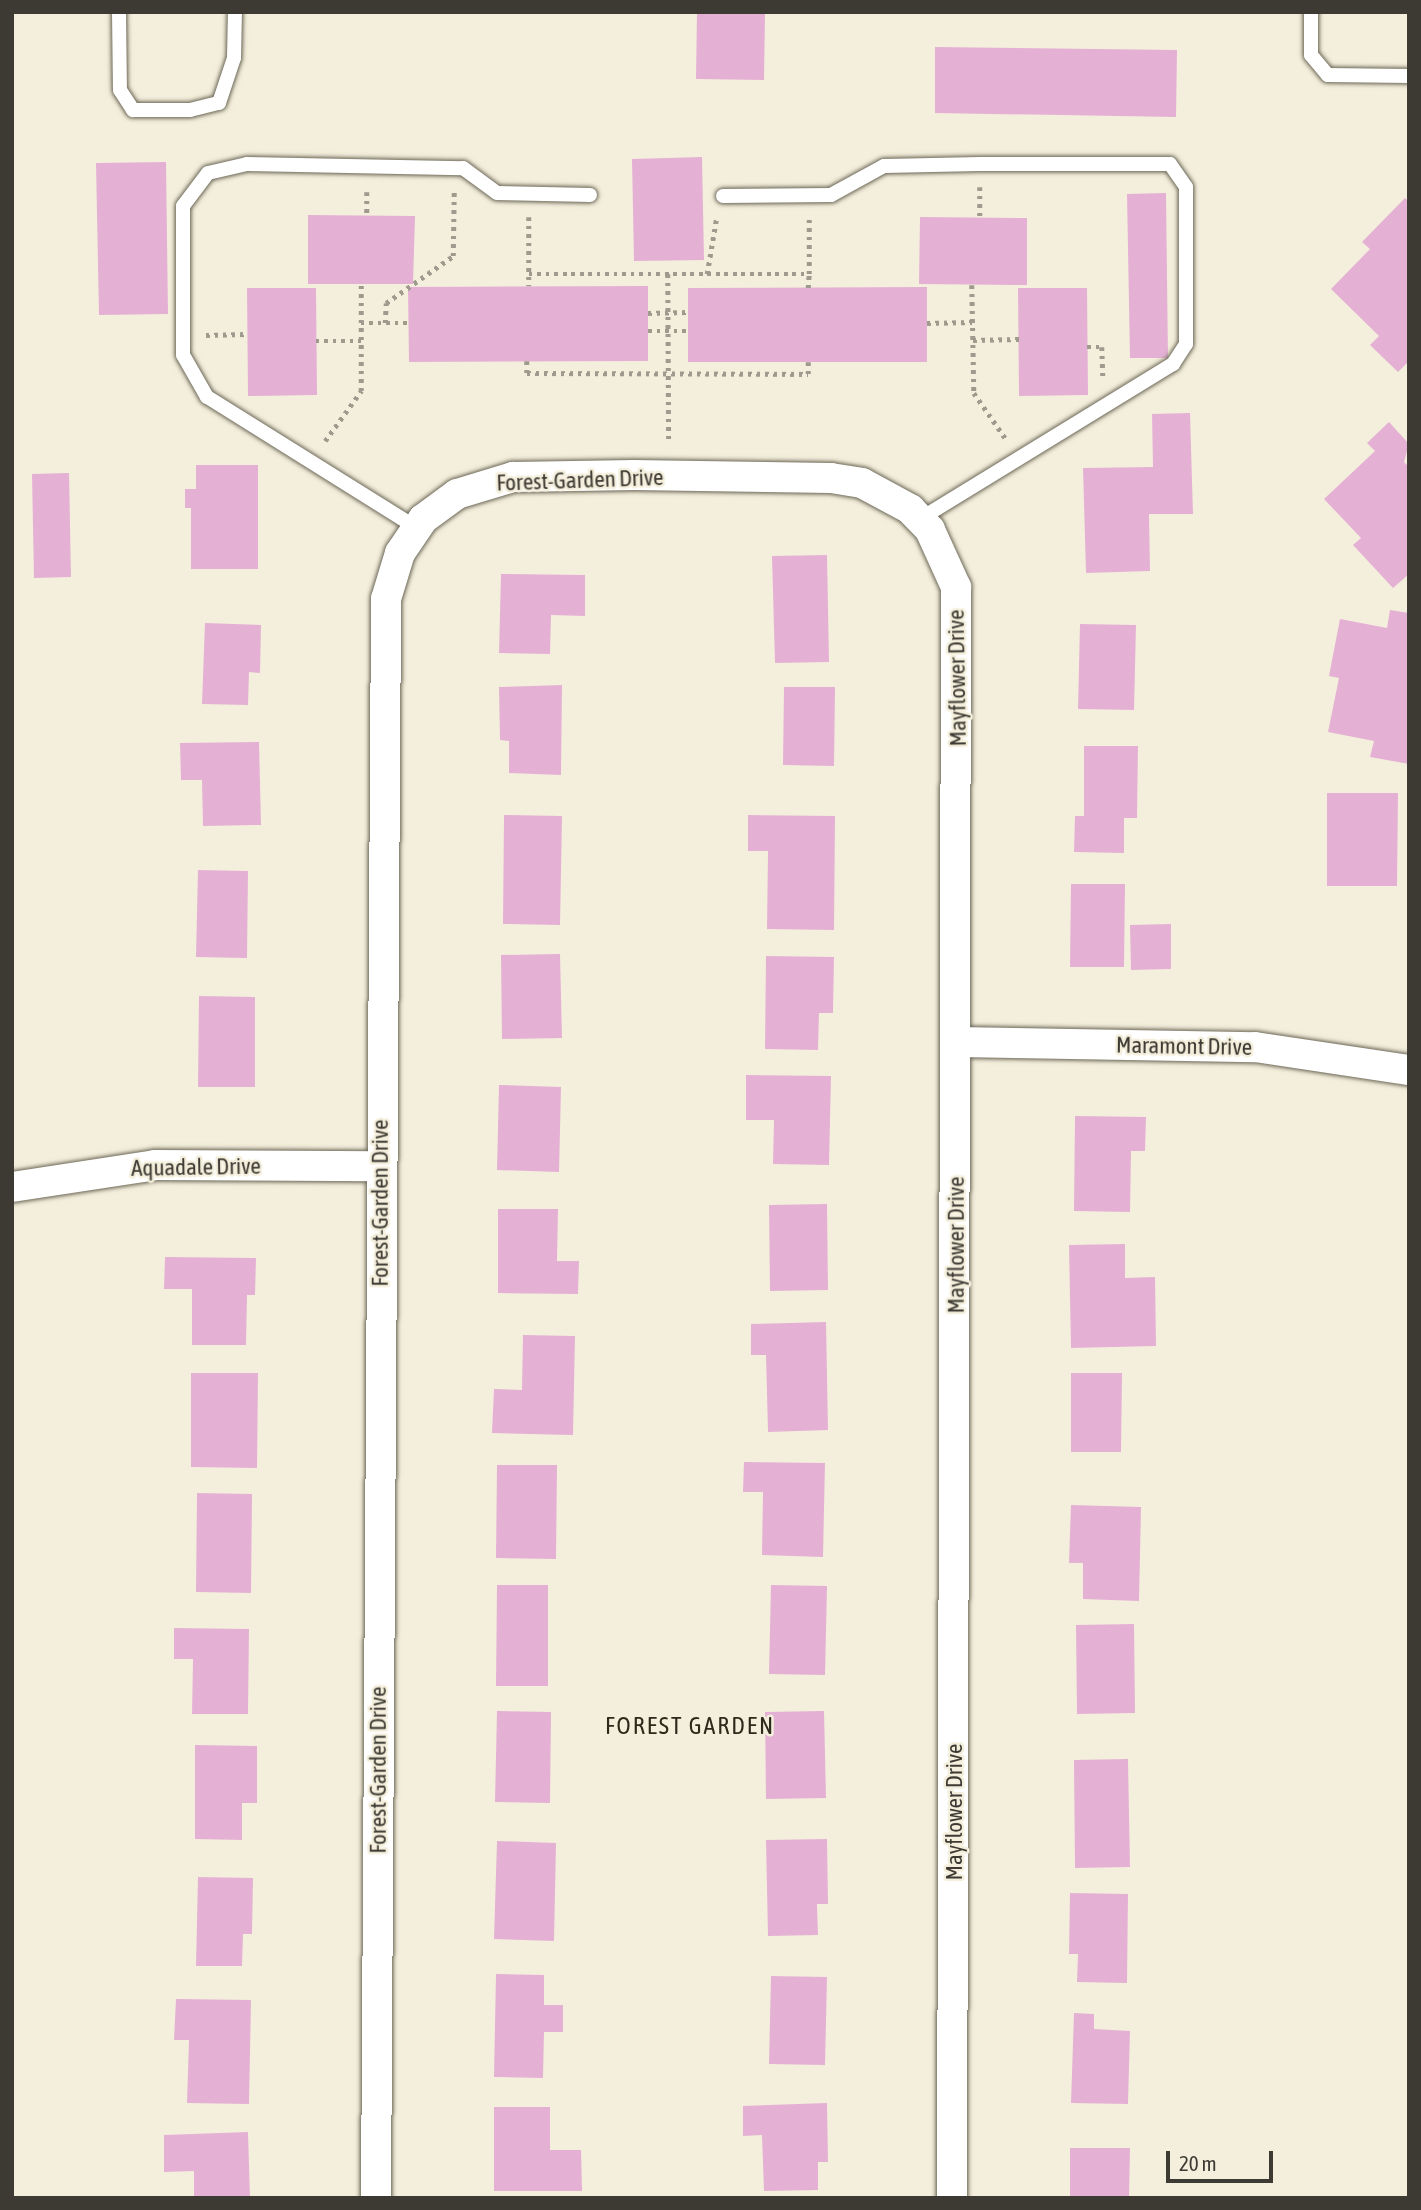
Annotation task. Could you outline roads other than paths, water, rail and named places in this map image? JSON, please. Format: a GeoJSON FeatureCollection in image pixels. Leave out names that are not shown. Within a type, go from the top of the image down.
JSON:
{"type":"FeatureCollection","features":[{"type":"Feature","properties":{"kind":"street","name":"Mayflower Drive"},"geometry":{"type":"LineString","coordinates":[[714,477],[862,483],[884,493],[920,519],[944,555],[956,587],[957,1042],[952,2198]]}},
{"type":"Feature","properties":{"kind":"street","name":"Forest-Garden Drive"},"geometry":{"type":"LineString","coordinates":[[376,2198],[380,1166],[386,599],[392,572],[417,528],[457,494],[502,480],[714,477]]}},
{"type":"Feature","properties":{"kind":"street","name":"Maramont Drive"},"geometry":{"type":"LineString","coordinates":[[957,1042],[1255,1047],[1409,1070]]}},
{"type":"Feature","properties":{"kind":"street","name":"Aquadale Drive"},"geometry":{"type":"LineString","coordinates":[[12,1187],[155,1165],[380,1166]]}},
{"type":"Feature","properties":{"kind":"lane"},"geometry":{"type":"LineString","coordinates":[[120,12],[120,90],[133,110],[190,110],[219,103],[234,58],[234,12]]}},
{"type":"Feature","properties":{"kind":"lane"},"geometry":{"type":"LineString","coordinates":[[1311,12],[1311,55],[1328,75],[1409,76]]}},
{"type":"Feature","properties":{"kind":"lane"},"geometry":{"type":"LineString","coordinates":[[417,528],[207,397],[183,355],[183,206],[208,173],[247,163],[454,167],[463,168],[497,193],[590,195]]}},
{"type":"Feature","properties":{"kind":"lane"},"geometry":{"type":"LineString","coordinates":[[723,195],[831,195],[884,166],[1170,164],[1186,187],[1186,344],[1173,364],[920,519]]}},
{"type":"Feature","properties":{"kind":"district","name":"FOREST GARDEN"},"geometry":{"type":"Point","coordinates":[690,1726]}}]}
